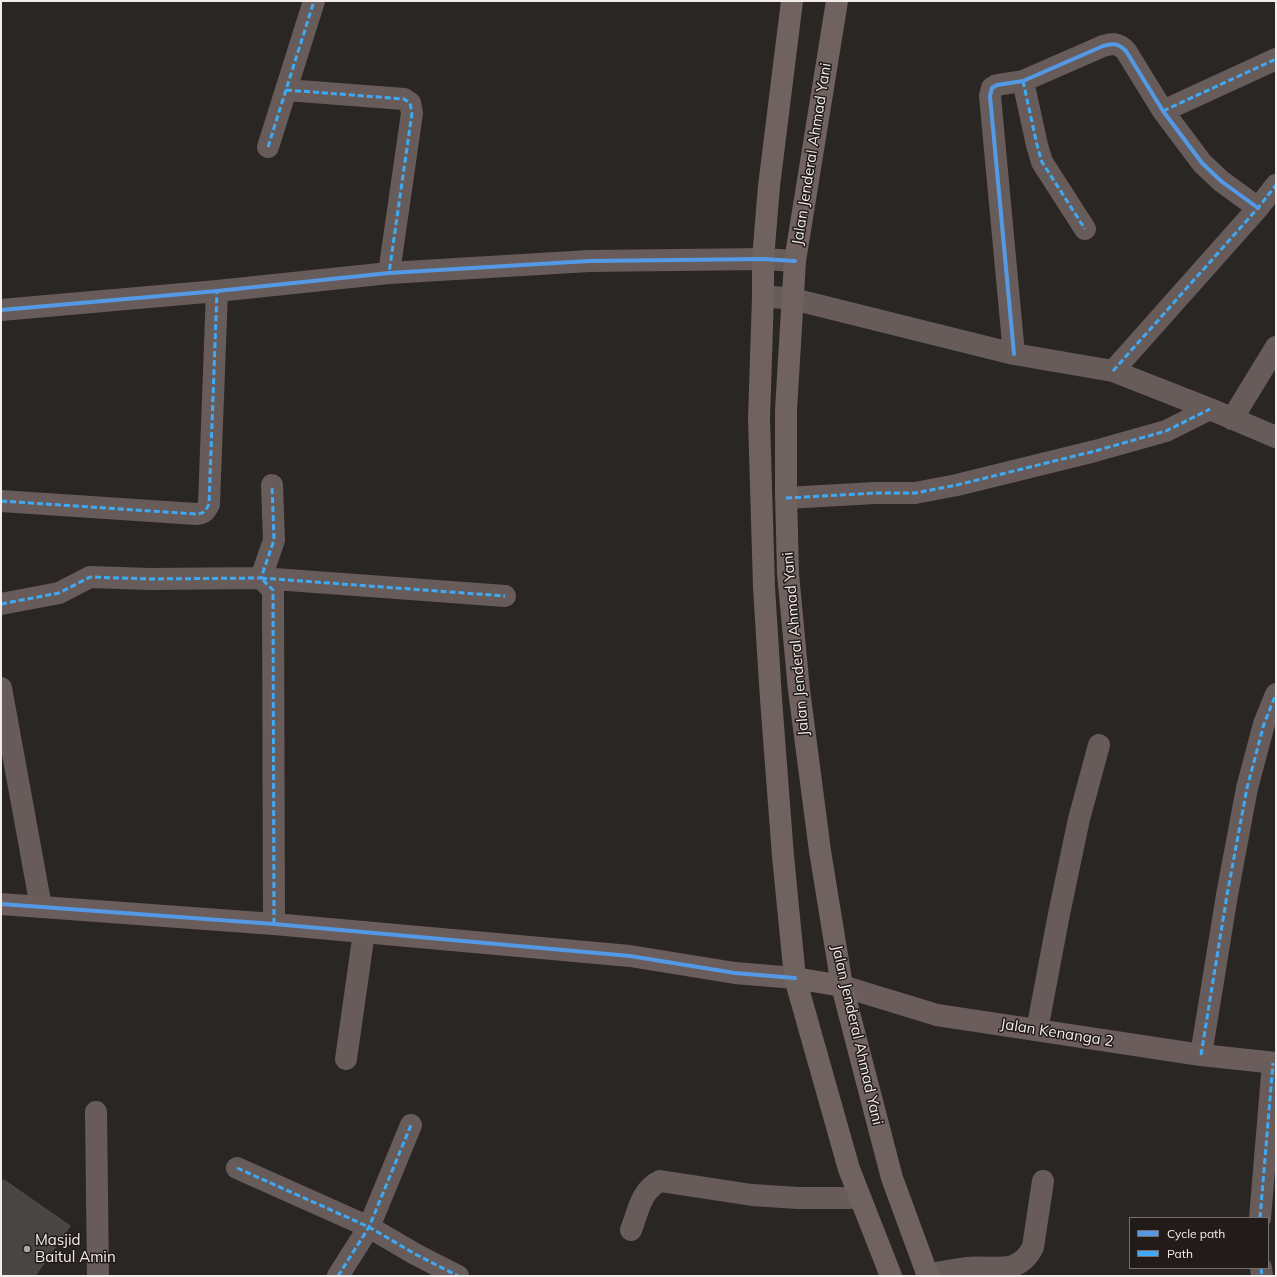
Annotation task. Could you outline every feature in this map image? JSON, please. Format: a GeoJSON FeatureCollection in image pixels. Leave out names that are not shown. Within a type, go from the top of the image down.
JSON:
{"type":"FeatureCollection","features":[{"type":"Feature","properties":{"kind":"highway","name":"Jalan Jenderal Ahmad Yani"},"geometry":{"type":"LineString","coordinates":[[792,1],[769,186],[763,258],[759,419],[764,587],[782,840],[795,978],[849,1169],[891,1276]]}},
{"type":"Feature","properties":{"kind":"highway","name":"Jalan Jenderal Ahmad Yani"},"geometry":{"type":"LineString","coordinates":[[837,1],[795,261],[786,410],[788,574],[799,690],[820,851],[842,986],[892,1178],[927,1275]]}},
{"type":"Feature","properties":{"kind":"highway"},"geometry":{"type":"LineString","coordinates":[[795,978],[842,986]]}},
{"type":"Feature","properties":{"kind":"street"},"geometry":{"type":"LineString","coordinates":[[268,147],[314,1]]}},
{"type":"Feature","properties":{"kind":"street"},"geometry":{"type":"LineString","coordinates":[[1014,354],[990,96],[992,88],[997,85],[1023,81],[1103,46],[1116,43],[1126,50],[1163,110],[1202,163],[1210,172],[1258,208]]}},
{"type":"Feature","properties":{"kind":"street"},"geometry":{"type":"LineString","coordinates":[[1163,110],[1276,58]]}},
{"type":"Feature","properties":{"kind":"street"},"geometry":{"type":"LineString","coordinates":[[1023,81],[1042,162],[1085,229]]}},
{"type":"Feature","properties":{"kind":"street"},"geometry":{"type":"LineString","coordinates":[[286,90],[404,99],[410,103],[412,113],[389,273]]}},
{"type":"Feature","properties":{"kind":"street"},"geometry":{"type":"LineString","coordinates":[[1113,371],[1258,208],[1276,185]]}},
{"type":"Feature","properties":{"kind":"street"},"geometry":{"type":"LineString","coordinates":[[1,310],[217,291],[389,273],[589,261],[763,258],[795,261]]}},
{"type":"Feature","properties":{"kind":"street"},"geometry":{"type":"LineString","coordinates":[[1,501],[201,514],[209,504],[217,291]]}},
{"type":"Feature","properties":{"kind":"street"},"geometry":{"type":"LineString","coordinates":[[763,296],[793,299],[1014,354],[1113,371],[1276,437]]}},
{"type":"Feature","properties":{"kind":"street"},"geometry":{"type":"LineString","coordinates":[[1232,419],[1276,347]]}},
{"type":"Feature","properties":{"kind":"street"},"geometry":{"type":"LineString","coordinates":[[786,498],[875,493],[915,493],[957,485],[1095,451],[1166,431],[1210,409]]}},
{"type":"Feature","properties":{"kind":"street"},"geometry":{"type":"LineString","coordinates":[[261,578],[274,540],[272,485]]}},
{"type":"Feature","properties":{"kind":"street"},"geometry":{"type":"LineString","coordinates":[[1,604],[59,593],[90,577],[150,579],[261,578],[505,596]]}},
{"type":"Feature","properties":{"kind":"street"},"geometry":{"type":"LineString","coordinates":[[261,578],[273,590],[274,924]]}},
{"type":"Feature","properties":{"kind":"street"},"geometry":{"type":"LineString","coordinates":[[1,688],[41,907]]}},
{"type":"Feature","properties":{"kind":"street"},"geometry":{"type":"LineString","coordinates":[[1201,1054],[1227,896],[1247,788],[1264,724],[1276,694]]}},
{"type":"Feature","properties":{"kind":"street"},"geometry":{"type":"LineString","coordinates":[[1037,1030],[1079,819],[1099,745]]}},
{"type":"Feature","properties":{"kind":"street"},"geometry":{"type":"LineString","coordinates":[[1,904],[274,924],[630,956],[735,974],[795,978]]}},
{"type":"Feature","properties":{"kind":"street"},"geometry":{"type":"LineString","coordinates":[[346,1060],[364,932]]}},
{"type":"Feature","properties":{"kind":"street","name":"Jalan Kenanga 2"},"geometry":{"type":"LineString","coordinates":[[842,986],[937,1015],[1201,1054],[1275,1063]]}},
{"type":"Feature","properties":{"kind":"street"},"geometry":{"type":"LineString","coordinates":[[1260,1217],[1275,1063]]}},
{"type":"Feature","properties":{"kind":"street"},"geometry":{"type":"LineString","coordinates":[[96,1112],[98,1276]]}},
{"type":"Feature","properties":{"kind":"street"},"geometry":{"type":"LineString","coordinates":[[338,1276],[369,1228],[411,1125]]}},
{"type":"Feature","properties":{"kind":"street"},"geometry":{"type":"LineString","coordinates":[[237,1168],[369,1228],[458,1276]]}},
{"type":"Feature","properties":{"kind":"street"},"geometry":{"type":"LineString","coordinates":[[631,1230],[643,1196],[660,1181],[752,1195],[798,1198],[860,1198]]}},
{"type":"Feature","properties":{"kind":"street"},"geometry":{"type":"LineString","coordinates":[[927,1275],[968,1268],[1002,1269],[1017,1264],[1030,1253],[1033,1247],[1042,1181]]}},
{"type":"Feature","properties":{"kind":"building","name":"Masjid Baitul Amin"},"geometry":{"type":"Polygon","coordinates":[[[4,1180],[70,1226],[35,1276],[6,1276],[1,1273],[1,1184],[4,1180]]]}},
{"type":"Feature","properties":{"kind":"marked path"},"geometry":{"type":"LineString","coordinates":[[268,147],[314,1]]}},
{"type":"Feature","properties":{"kind":"marked path"},"geometry":{"type":"LineString","coordinates":[[1163,111],[1276,59]]}},
{"type":"Feature","properties":{"kind":"marked path"},"geometry":{"type":"LineString","coordinates":[[1023,81],[1042,162],[1085,229]]}},
{"type":"Feature","properties":{"kind":"marked path"},"geometry":{"type":"LineString","coordinates":[[286,90],[404,99],[410,103],[412,113],[389,273]]}},
{"type":"Feature","properties":{"kind":"marked path"},"geometry":{"type":"LineString","coordinates":[[1113,371],[1258,208],[1276,185]]}},
{"type":"Feature","properties":{"kind":"marked path"},"geometry":{"type":"LineString","coordinates":[[1,501],[196,514],[204,511],[209,504],[217,291]]}},
{"type":"Feature","properties":{"kind":"marked path"},"geometry":{"type":"LineString","coordinates":[[786,498],[875,493],[915,493],[957,485],[1095,451],[1166,431],[1210,409]]}},
{"type":"Feature","properties":{"kind":"marked path"},"geometry":{"type":"LineString","coordinates":[[1,604],[59,593],[90,577],[150,579],[261,578],[274,540],[272,485]]}},
{"type":"Feature","properties":{"kind":"marked path"},"geometry":{"type":"LineString","coordinates":[[274,924],[273,590],[261,578],[505,596]]}},
{"type":"Feature","properties":{"kind":"marked path"},"geometry":{"type":"LineString","coordinates":[[1201,1055],[1227,895],[1247,788],[1264,724],[1276,694]]}},
{"type":"Feature","properties":{"kind":"marked path"},"geometry":{"type":"LineString","coordinates":[[1260,1217],[1273,1063]]}},
{"type":"Feature","properties":{"kind":"marked path"},"geometry":{"type":"LineString","coordinates":[[338,1276],[369,1227],[411,1125]]}},
{"type":"Feature","properties":{"kind":"marked path"},"geometry":{"type":"LineString","coordinates":[[237,1168],[369,1227],[415,1254],[458,1276]]}},
{"type":"Feature","properties":{"kind":"marked path"},"geometry":{"type":"LineString","coordinates":[[1261,1269],[1262,1276]]}},
{"type":"Feature","properties":{"kind":"cycle path"},"geometry":{"type":"LineString","coordinates":[[1014,354],[990,96],[992,88],[997,85],[1023,81],[1103,46],[1110,44],[1118,45],[1126,51],[1163,111],[1202,163],[1221,181],[1258,208]]}},
{"type":"Feature","properties":{"kind":"cycle path"},"geometry":{"type":"LineString","coordinates":[[1,310],[217,291],[389,273],[589,261],[763,259],[795,261]]}},
{"type":"Feature","properties":{"kind":"cycle path"},"geometry":{"type":"LineString","coordinates":[[1,904],[274,924],[630,956],[735,973],[795,978]]}},
{"type":"Feature","properties":{"kind":"place","name":"Masjid Baitul Amin"},"geometry":{"type":"Point","coordinates":[27,1249]}}]}
